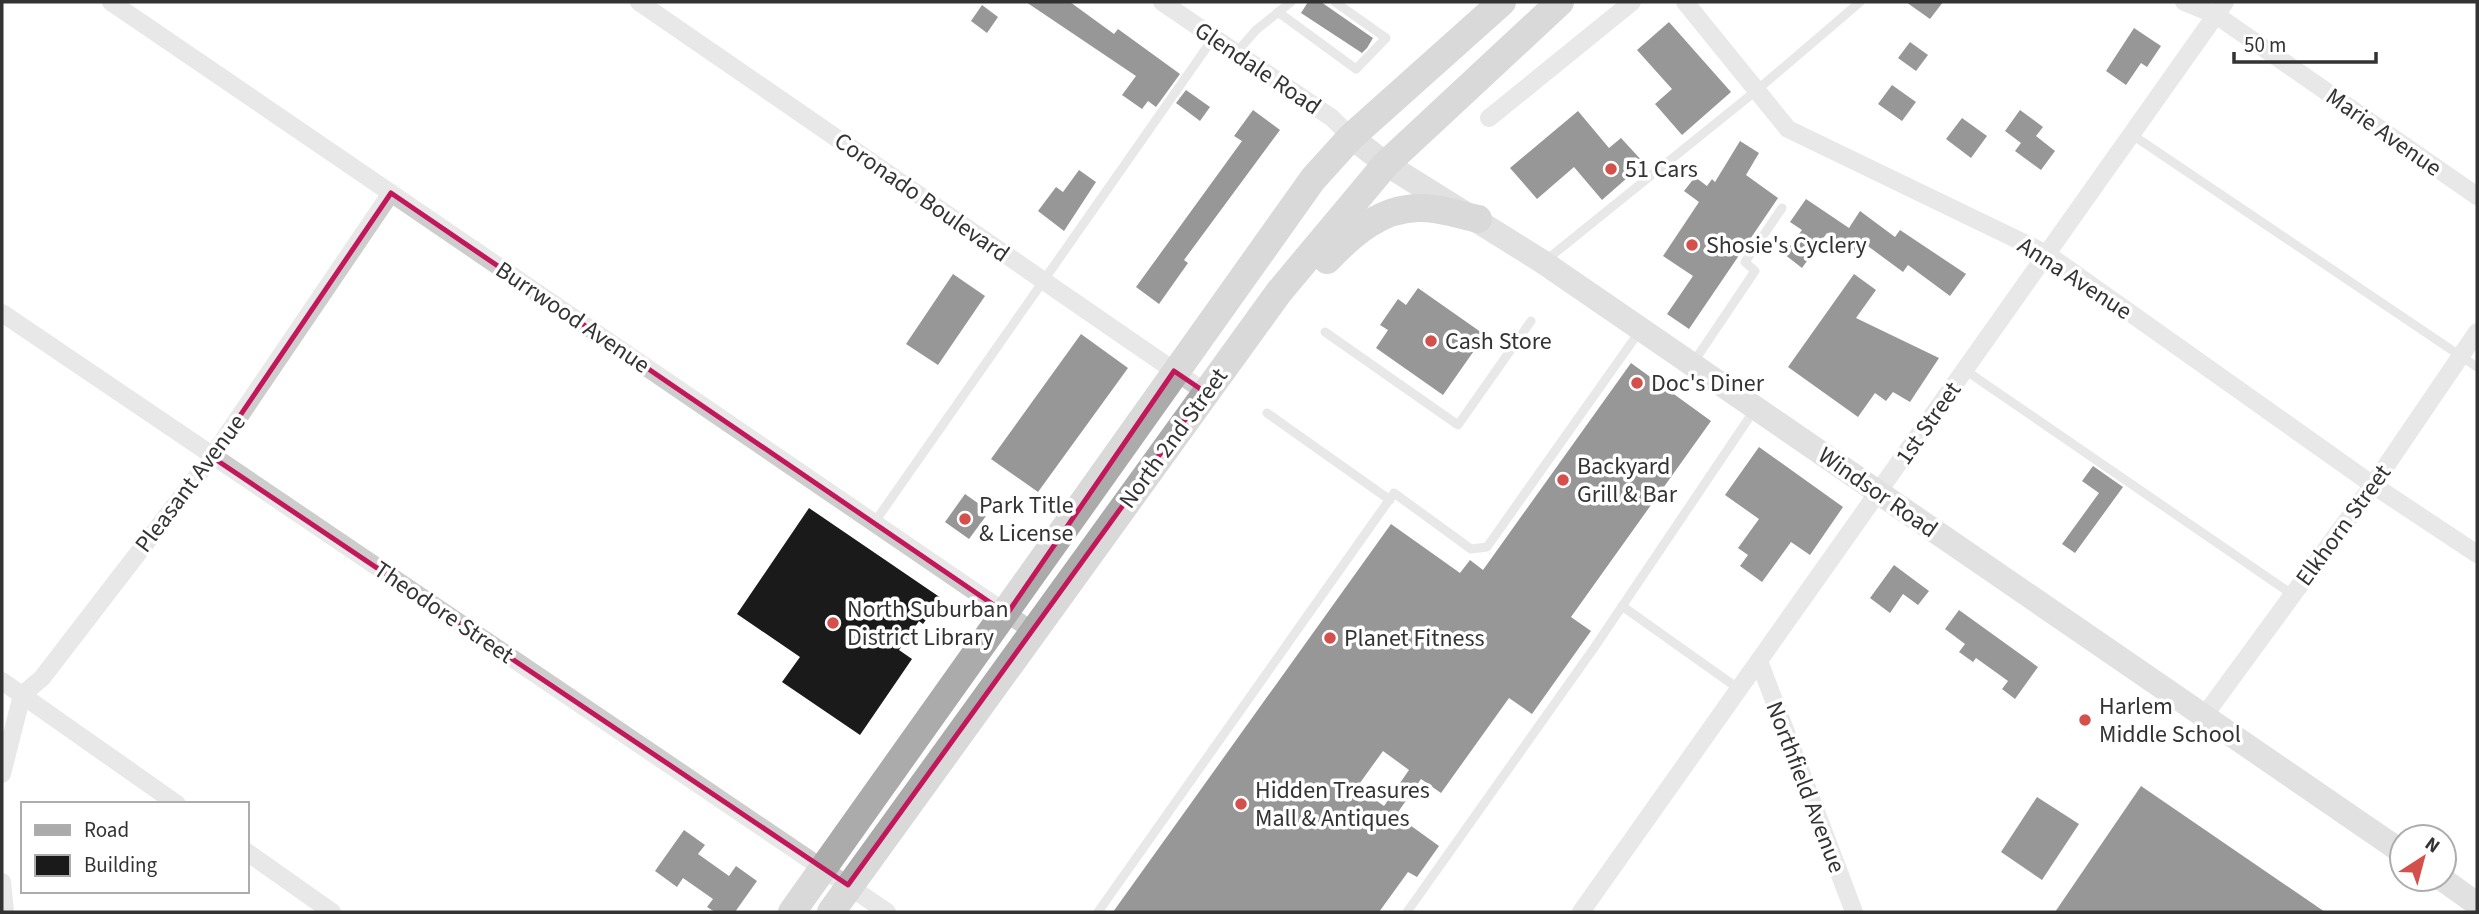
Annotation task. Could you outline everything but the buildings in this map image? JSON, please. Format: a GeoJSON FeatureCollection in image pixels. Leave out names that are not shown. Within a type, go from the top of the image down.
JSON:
{"type":"FeatureCollection","features":[{"type":"Feature","properties":{"kind":"main road","name":"North 2nd Street"},"geometry":{"type":"LineString","coordinates":[[792,912],[1007,614],[1174,370],[1313,179],[1351,137],[1502,2]]}},
{"type":"Feature","properties":{"kind":"main road","name":"North 2nd Street"},"geometry":{"type":"LineString","coordinates":[[831,912],[1279,292],[1386,164],[1560,2]]}},
{"type":"Feature","properties":{"kind":"main road"},"geometry":{"type":"LineString","coordinates":[[1279,292],[1319,269],[1357,230],[1373,220],[1419,207],[1478,219]]}},
{"type":"Feature","properties":{"kind":"street","name":"Burrwood Avenue"},"geometry":{"type":"LineString","coordinates":[[111,2],[1034,632]]}},
{"type":"Feature","properties":{"kind":"street","name":"Coronado Boulevard"},"geometry":{"type":"LineString","coordinates":[[639,2],[1205,392]]}},
{"type":"Feature","properties":{"kind":"street","name":"Glendale Road"},"geometry":{"type":"LineString","coordinates":[[1162,2],[1332,118],[1351,137]]}},
{"type":"Feature","properties":{"kind":"street"},"geometry":{"type":"LineString","coordinates":[[1489,118],[1632,2]]}},
{"type":"Feature","properties":{"kind":"street","name":"Anna Avenue"},"geometry":{"type":"LineString","coordinates":[[1685,2],[1788,129],[2046,254],[2373,485],[2477,554]]}},
{"type":"Feature","properties":{"kind":"street","name":"Marie Avenue"},"geometry":{"type":"LineString","coordinates":[[2184,2],[2220,8],[2477,196]]}},
{"type":"Feature","properties":{"kind":"street","name":"1st Street"},"geometry":{"type":"LineString","coordinates":[[1581,912],[2220,8]]}},
{"type":"Feature","properties":{"kind":"street","name":"Windsor Road"},"geometry":{"type":"LineString","coordinates":[[1351,137],[1386,164],[1543,262],[2388,842]]}},
{"type":"Feature","properties":{"kind":"street","name":"Pleasant Avenue"},"geometry":{"type":"LineString","coordinates":[[22,695],[41,678],[212,457],[391,193]]}},
{"type":"Feature","properties":{"kind":"street","name":"Theodore Street"},"geometry":{"type":"LineString","coordinates":[[2,313],[887,912]]}},
{"type":"Feature","properties":{"kind":"street","name":"Elkhorn Street"},"geometry":{"type":"LineString","coordinates":[[2204,716],[2373,485],[2477,332]]}},
{"type":"Feature","properties":{"kind":"street","name":"Northfield Avenue"},"geometry":{"type":"LineString","coordinates":[[1759,661],[1854,912]]}},
{"type":"Feature","properties":{"kind":"street"},"geometry":{"type":"LineString","coordinates":[[2,681],[174,802]]}},
{"type":"Feature","properties":{"kind":"street"},"geometry":{"type":"LineString","coordinates":[[2,774],[22,695]]}},
{"type":"Feature","properties":{"kind":"street"},"geometry":{"type":"LineString","coordinates":[[248,853],[322,909]]}},
{"type":"Feature","properties":{"kind":"street"},"geometry":{"type":"LineString","coordinates":[[2,882],[5,912]]}},
{"type":"Feature","properties":{"kind":"street"},"geometry":{"type":"LineString","coordinates":[[2458,890],[2477,904]]}},
{"type":"Feature","properties":{"kind":"lane"},"geometry":{"type":"LineString","coordinates":[[1236,53],[1291,2]]}},
{"type":"Feature","properties":{"kind":"lane"},"geometry":{"type":"LineString","coordinates":[[1278,12],[1356,69],[1386,38],[1335,2]]}},
{"type":"Feature","properties":{"kind":"lane"},"geometry":{"type":"LineString","coordinates":[[1543,262],[1757,90],[1860,2]]}},
{"type":"Feature","properties":{"kind":"lane"},"geometry":{"type":"LineString","coordinates":[[874,523],[1214,37]]}},
{"type":"Feature","properties":{"kind":"lane"},"geometry":{"type":"LineString","coordinates":[[2131,134],[2477,367]]}},
{"type":"Feature","properties":{"kind":"lane"},"geometry":{"type":"LineString","coordinates":[[1692,364],[1755,271],[1745,262],[1782,208]]}},
{"type":"Feature","properties":{"kind":"lane"},"geometry":{"type":"LineString","coordinates":[[1325,332],[1458,425],[1531,321]]}},
{"type":"Feature","properties":{"kind":"lane"},"geometry":{"type":"LineString","coordinates":[[1098,912],[1394,493],[1471,549],[1487,547],[1641,329]]}},
{"type":"Feature","properties":{"kind":"lane"},"geometry":{"type":"LineString","coordinates":[[1965,370],[2292,595]]}},
{"type":"Feature","properties":{"kind":"lane"},"geometry":{"type":"LineString","coordinates":[[1407,912],[1622,606],[1756,408]]}},
{"type":"Feature","properties":{"kind":"lane"},"geometry":{"type":"LineString","coordinates":[[1267,413],[1390,500]]}},
{"type":"Feature","properties":{"kind":"lane"},"geometry":{"type":"LineString","coordinates":[[1622,606],[1739,689]]}},
{"type":"Feature","properties":{"kind":"highlighted area"},"geometry":{"type":"Polygon","coordinates":[[[391,193],[1007,614],[1174,371],[1205,392],[848,885],[212,457],[391,193]]]}},
{"type":"Feature","properties":{"kind":"place","name":"51 Cars"},"geometry":{"type":"Point","coordinates":[1611,169]}},
{"type":"Feature","properties":{"kind":"place","name":"Shosie's Cyclery"},"geometry":{"type":"Point","coordinates":[1692,245]}},
{"type":"Feature","properties":{"kind":"place","name":"Cash Store"},"geometry":{"type":"Point","coordinates":[1431,341]}},
{"type":"Feature","properties":{"kind":"place","name":"Doc's Diner"},"geometry":{"type":"Point","coordinates":[1637,383]}},
{"type":"Feature","properties":{"kind":"place","name":"Backyard Grill & Bar"},"geometry":{"type":"Point","coordinates":[1563,480]}},
{"type":"Feature","properties":{"kind":"place","name":"Park Title & License"},"geometry":{"type":"Point","coordinates":[965,519]}},
{"type":"Feature","properties":{"kind":"place","name":"North Suburban District Library"},"geometry":{"type":"Point","coordinates":[833,623]}},
{"type":"Feature","properties":{"kind":"place","name":"Planet Fitness"},"geometry":{"type":"Point","coordinates":[1330,638]}},
{"type":"Feature","properties":{"kind":"place","name":"Harlem Middle School"},"geometry":{"type":"Point","coordinates":[2085,720]}},
{"type":"Feature","properties":{"kind":"place","name":"Hidden Treasures Mall & Antiques"},"geometry":{"type":"Point","coordinates":[1241,804]}}]}
